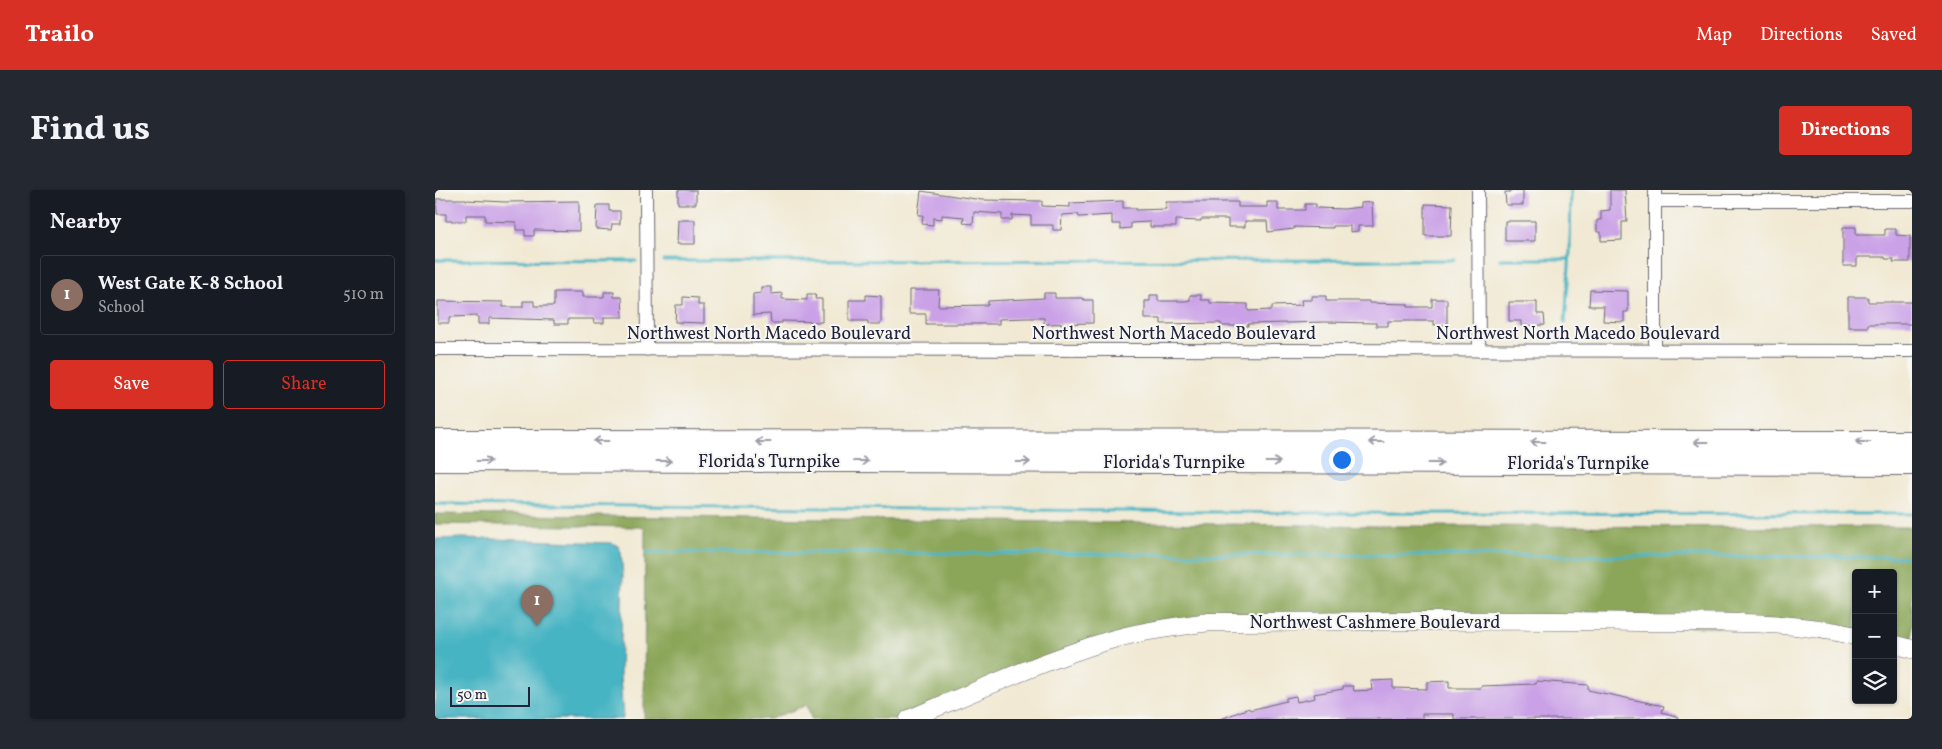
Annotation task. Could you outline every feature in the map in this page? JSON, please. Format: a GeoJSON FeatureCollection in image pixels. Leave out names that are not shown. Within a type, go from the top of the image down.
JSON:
{"type":"FeatureCollection","features":[{"type":"Feature","properties":{"kind":"highway","name":"Florida's Turnpike"},"geometry":{"type":"LineString","coordinates":[[435,440],[1912,442]]}},
{"type":"Feature","properties":{"kind":"highway","name":"Florida's Turnpike"},"geometry":{"type":"LineString","coordinates":[[435,460],[1912,464]]}},
{"type":"Feature","properties":{"kind":"street"},"geometry":{"type":"LineString","coordinates":[[645,190],[647,350]]}},
{"type":"Feature","properties":{"kind":"street"},"geometry":{"type":"LineString","coordinates":[[1478,190],[1479,351]]}},
{"type":"Feature","properties":{"kind":"street"},"geometry":{"type":"LineString","coordinates":[[1655,350],[1655,196],[1912,201]]}},
{"type":"Feature","properties":{"kind":"street","name":"Northwest North Macedo Boulevard"},"geometry":{"type":"LineString","coordinates":[[435,349],[1912,351]]}},
{"type":"Feature","properties":{"kind":"street","name":"Northwest Cashmere Boulevard"},"geometry":{"type":"LineString","coordinates":[[909,719],[1108,641],[1209,622],[1585,621],[1766,624],[1814,628],[1852,635]]}},
{"type":"Feature","properties":{"kind":"street"},"geometry":{"type":"LineString","coordinates":[[1897,645],[1912,649]]}},
{"type":"Feature","properties":{"kind":"green space"},"geometry":{"type":"Polygon","coordinates":[[[435,514],[1381,526],[1912,527],[1912,643],[1897,640],[1897,569],[1852,569],[1852,630],[1209,617],[1030,664],[894,719],[811,719],[807,705],[770,719],[644,719],[645,529],[640,527],[435,524],[435,514]]]}},
{"type":"Feature","properties":{"kind":"water"},"geometry":{"type":"Polygon","coordinates":[[[464,538],[612,543],[618,546],[621,552],[623,575],[620,675],[623,719],[435,719],[435,539],[464,538]]]}},
{"type":"Feature","properties":{"kind":"building"},"geometry":{"type":"Polygon","coordinates":[[[678,190],[696,190],[696,204],[678,204],[678,190]]]}},
{"type":"Feature","properties":{"kind":"building"},"geometry":{"type":"Polygon","coordinates":[[[1510,190],[1523,190],[1523,205],[1506,205],[1505,192],[1510,192],[1510,190]]]}},
{"type":"Feature","properties":{"kind":"building"},"geometry":{"type":"Polygon","coordinates":[[[1610,190],[1625,190],[1627,222],[1622,222],[1622,240],[1601,241],[1601,232],[1597,232],[1597,220],[1601,220],[1601,211],[1610,210],[1610,190]]]}},
{"type":"Feature","properties":{"kind":"building"},"geometry":{"type":"Polygon","coordinates":[[[921,191],[982,200],[1042,201],[1042,206],[1070,207],[1070,203],[1123,201],[1123,208],[1136,208],[1136,210],[1166,209],[1166,202],[1238,202],[1238,207],[1267,207],[1267,202],[1278,202],[1278,210],[1305,210],[1305,204],[1316,204],[1316,208],[1344,209],[1361,207],[1361,203],[1372,202],[1373,226],[1358,226],[1358,231],[1350,232],[1350,226],[1333,226],[1333,228],[1294,227],[1294,229],[1268,232],[1267,221],[1245,221],[1245,227],[1228,227],[1228,219],[1201,219],[1201,221],[1176,220],[1176,227],[1150,227],[1150,222],[1131,223],[1131,228],[1120,229],[1120,224],[1112,224],[1112,215],[1079,217],[1078,214],[1062,215],[1061,230],[1053,230],[1053,225],[1031,225],[1031,216],[1012,215],[1012,220],[1002,220],[1002,214],[974,212],[973,224],[963,223],[964,217],[942,215],[942,219],[933,218],[933,225],[922,224],[923,215],[918,215],[921,191]]]}},
{"type":"Feature","properties":{"kind":"building"},"geometry":{"type":"Polygon","coordinates":[[[436,199],[505,202],[579,201],[579,231],[534,230],[534,236],[525,236],[525,230],[516,230],[516,222],[485,221],[485,215],[466,215],[466,221],[446,221],[446,214],[437,214],[436,199]]]}},
{"type":"Feature","properties":{"kind":"building"},"geometry":{"type":"Polygon","coordinates":[[[1425,204],[1452,205],[1451,236],[1425,236],[1425,204]]]}},
{"type":"Feature","properties":{"kind":"building"},"geometry":{"type":"Polygon","coordinates":[[[597,205],[609,205],[609,211],[620,211],[620,224],[612,224],[611,230],[596,229],[597,205]]]}},
{"type":"Feature","properties":{"kind":"building"},"geometry":{"type":"Polygon","coordinates":[[[678,220],[695,220],[695,244],[677,244],[678,220]]]}},
{"type":"Feature","properties":{"kind":"building"},"geometry":{"type":"Polygon","coordinates":[[[1505,221],[1535,221],[1535,241],[1505,241],[1505,221]]]}},
{"type":"Feature","properties":{"kind":"building"},"geometry":{"type":"Polygon","coordinates":[[[1843,227],[1856,227],[1856,235],[1885,235],[1885,229],[1896,229],[1896,235],[1910,236],[1910,262],[1893,262],[1894,259],[1885,259],[1885,257],[1857,257],[1857,266],[1843,266],[1843,227]]]}},
{"type":"Feature","properties":{"kind":"building"},"geometry":{"type":"Polygon","coordinates":[[[761,287],[771,287],[771,294],[782,293],[782,299],[807,300],[807,294],[816,294],[815,299],[822,299],[822,322],[782,321],[782,323],[771,323],[770,314],[753,315],[753,294],[761,293],[761,287]]]}},
{"type":"Feature","properties":{"kind":"building"},"geometry":{"type":"Polygon","coordinates":[[[909,290],[939,290],[938,306],[988,305],[988,301],[1044,298],[1044,293],[1055,293],[1055,298],[1083,298],[1084,300],[1093,300],[1093,323],[1044,324],[1044,318],[1027,318],[999,319],[999,324],[926,324],[926,314],[909,314],[909,290]]]}},
{"type":"Feature","properties":{"kind":"building"},"geometry":{"type":"Polygon","coordinates":[[[1590,290],[1628,291],[1628,312],[1624,312],[1624,322],[1603,321],[1604,306],[1589,306],[1590,290]]]}},
{"type":"Feature","properties":{"kind":"building"},"geometry":{"type":"Polygon","coordinates":[[[554,292],[583,292],[583,297],[604,297],[604,292],[614,292],[614,297],[622,297],[623,317],[604,317],[604,323],[594,323],[593,319],[568,319],[568,324],[554,324],[554,320],[489,318],[489,324],[478,324],[478,316],[449,317],[449,323],[438,323],[438,301],[503,302],[503,307],[523,307],[523,301],[534,301],[534,306],[554,306],[554,292]]]}},
{"type":"Feature","properties":{"kind":"building"},"geometry":{"type":"Polygon","coordinates":[[[866,295],[881,296],[881,324],[868,324],[868,321],[849,321],[849,300],[866,300],[866,295]]]}},
{"type":"Feature","properties":{"kind":"building"},"geometry":{"type":"Polygon","coordinates":[[[1150,295],[1158,295],[1158,301],[1185,301],[1190,300],[1190,295],[1201,295],[1201,300],[1210,300],[1210,303],[1248,304],[1248,311],[1272,310],[1272,306],[1302,305],[1301,300],[1312,300],[1312,296],[1326,296],[1326,301],[1369,301],[1369,303],[1408,304],[1408,307],[1432,307],[1432,299],[1447,299],[1447,325],[1434,325],[1434,321],[1388,321],[1388,326],[1376,326],[1376,323],[1326,322],[1248,324],[1248,326],[1221,326],[1221,323],[1161,324],[1161,319],[1145,319],[1145,301],[1150,301],[1150,295]]]}},
{"type":"Feature","properties":{"kind":"building"},"geometry":{"type":"Polygon","coordinates":[[[683,297],[698,298],[698,305],[704,305],[704,323],[675,322],[676,305],[683,305],[683,297]]]}},
{"type":"Feature","properties":{"kind":"building"},"geometry":{"type":"Polygon","coordinates":[[[1848,297],[1868,297],[1868,302],[1912,302],[1912,324],[1868,324],[1868,327],[1848,327],[1848,297]]]}},
{"type":"Feature","properties":{"kind":"building"},"geometry":{"type":"Polygon","coordinates":[[[1509,302],[1537,302],[1537,314],[1544,314],[1545,325],[1521,326],[1521,321],[1509,321],[1509,302]]]}},
{"type":"Feature","properties":{"kind":"building"},"geometry":{"type":"Polygon","coordinates":[[[1393,680],[1393,688],[1427,689],[1427,682],[1449,681],[1449,688],[1536,684],[1537,681],[1588,685],[1588,690],[1664,706],[1662,712],[1678,717],[1678,719],[1454,719],[1454,714],[1422,714],[1422,719],[1221,719],[1249,708],[1250,710],[1286,701],[1286,698],[1296,696],[1297,702],[1315,698],[1314,694],[1343,689],[1343,686],[1353,686],[1354,691],[1372,690],[1371,681],[1393,680]]]}},
{"type":"Feature","properties":{"kind":"waterway"},"geometry":{"type":"LineString","coordinates":[[1565,323],[1570,252],[1571,190]]}},
{"type":"Feature","properties":{"kind":"waterway"},"geometry":{"type":"LineString","coordinates":[[1500,259],[1569,259]]}},
{"type":"Feature","properties":{"kind":"waterway"},"geometry":{"type":"LineString","coordinates":[[435,260],[636,261]]}},
{"type":"Feature","properties":{"kind":"waterway"},"geometry":{"type":"LineString","coordinates":[[663,261],[1455,260]]}},
{"type":"Feature","properties":{"kind":"waterway"},"geometry":{"type":"LineString","coordinates":[[435,504],[1319,513],[1912,514]]}},
{"type":"Feature","properties":{"kind":"waterway"},"geometry":{"type":"LineString","coordinates":[[647,552],[1912,557]]}},
{"type":"Feature","properties":{"kind":"place","name":"West Gate K-8 School"},"geometry":{"type":"Point","coordinates":[537,626]}}]}
